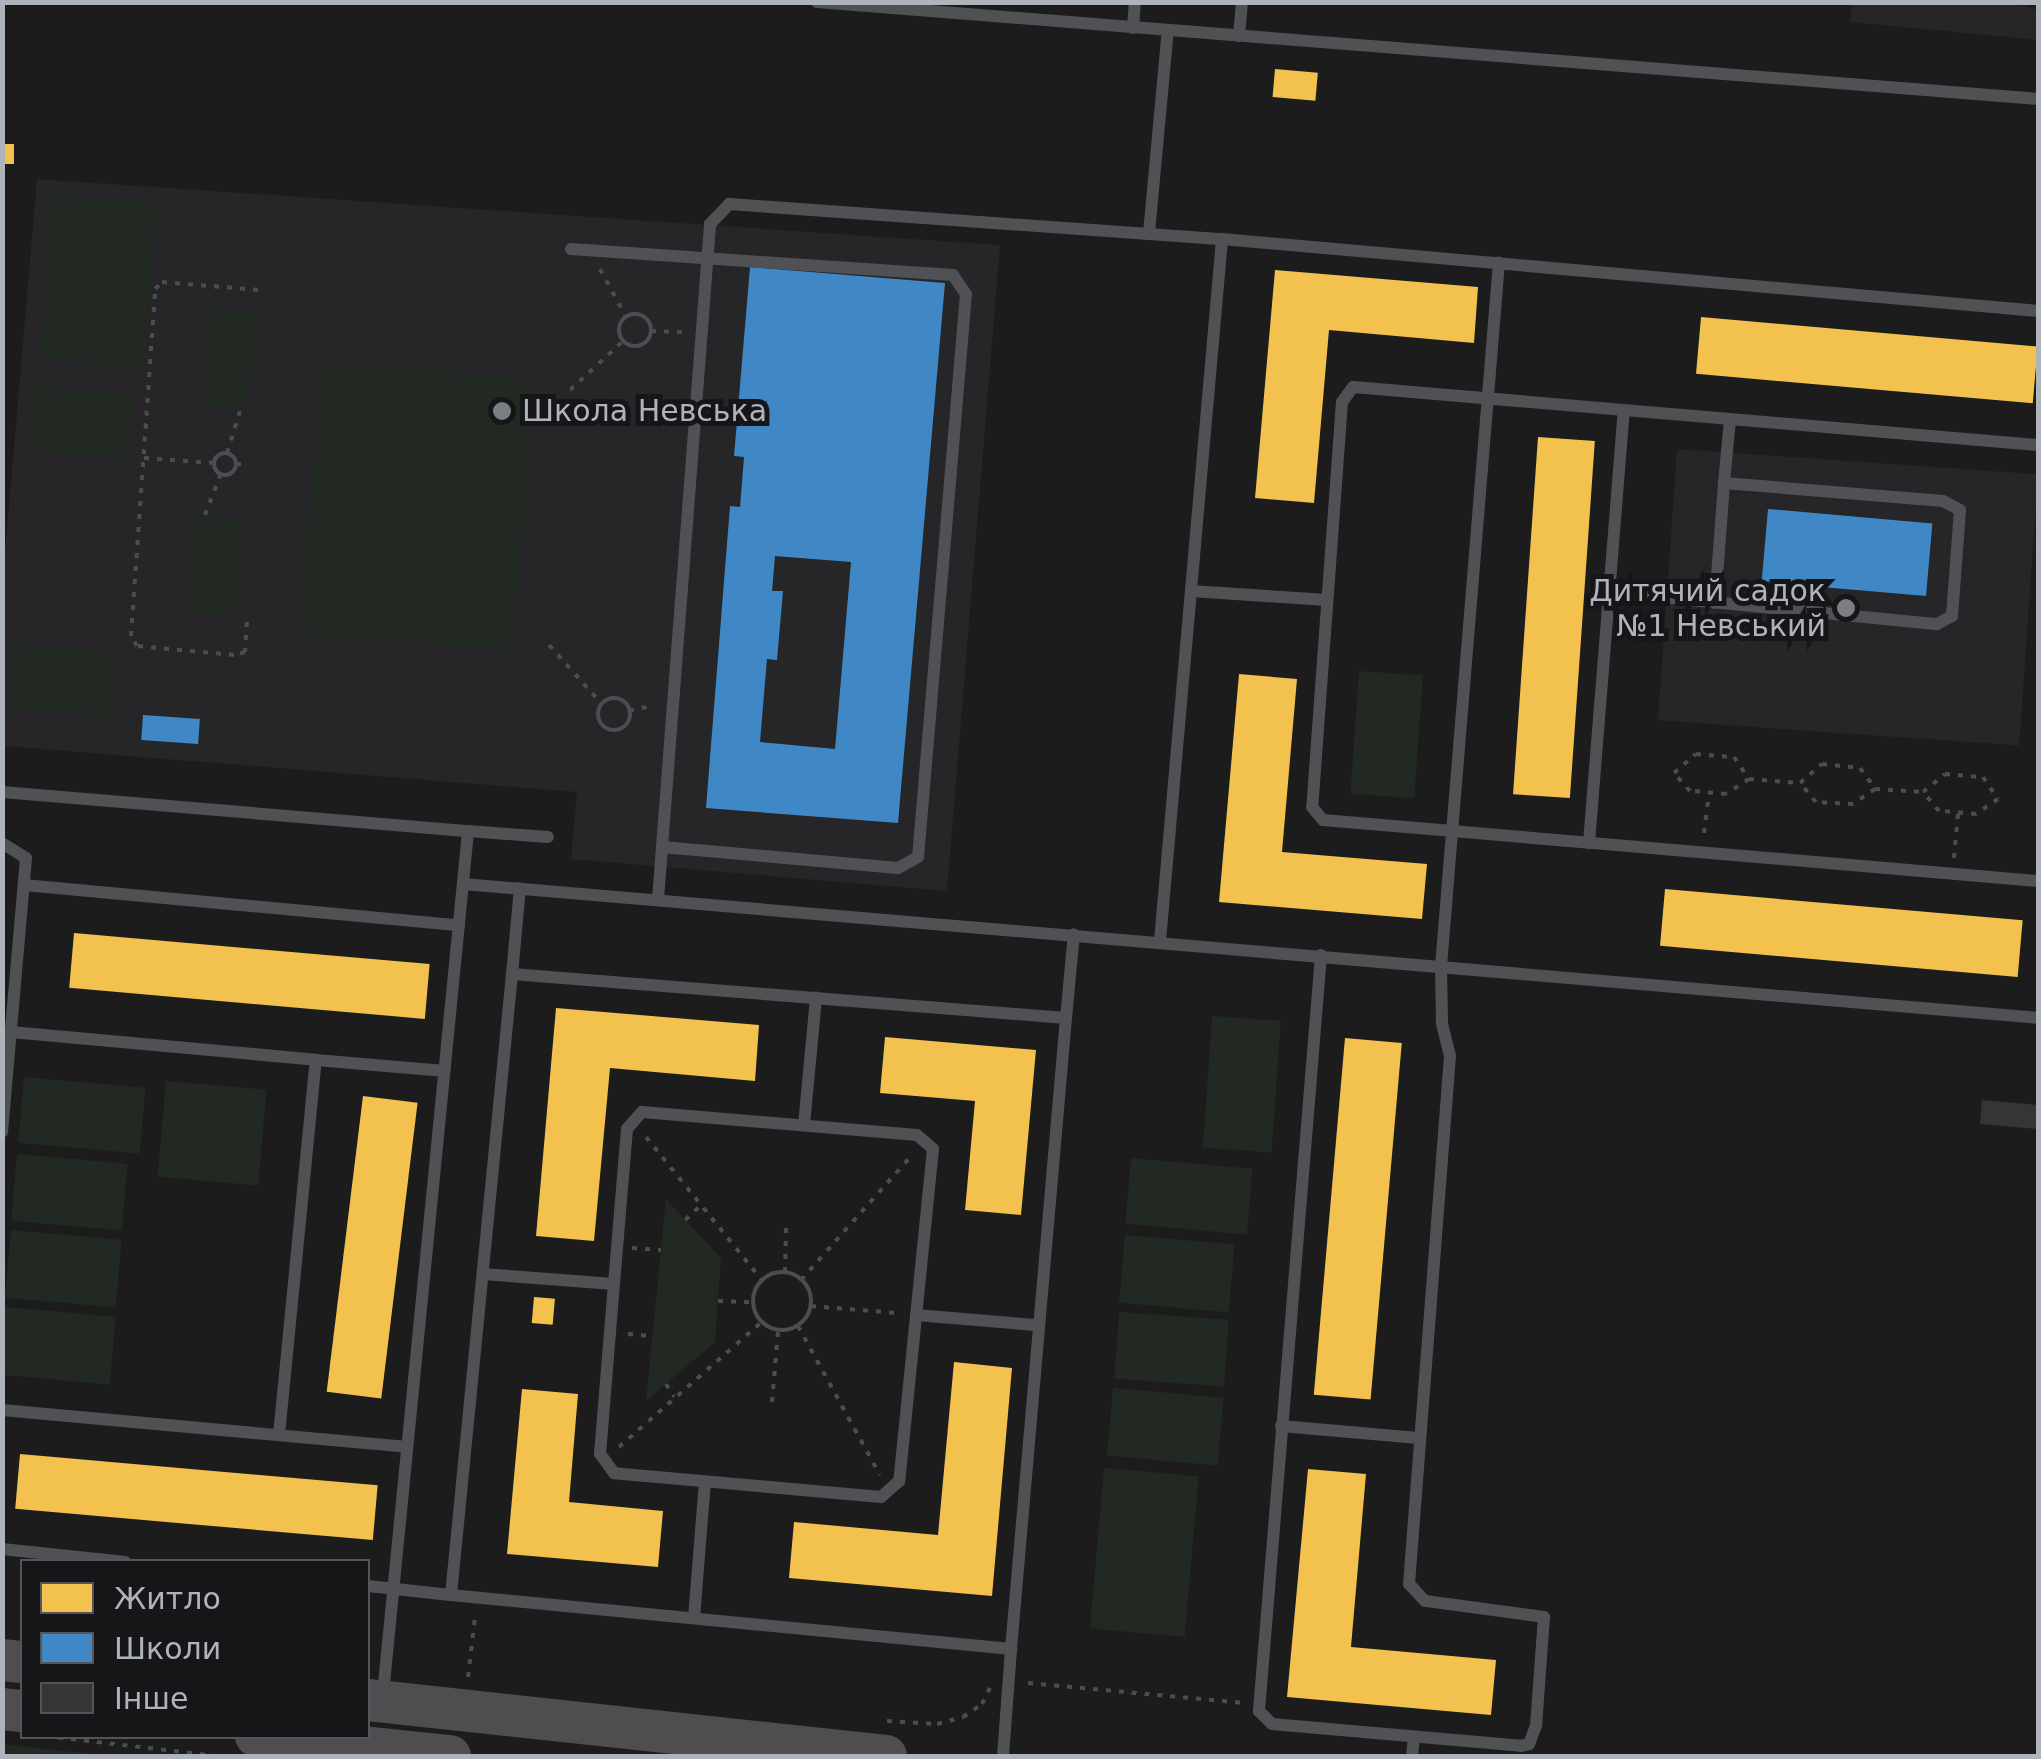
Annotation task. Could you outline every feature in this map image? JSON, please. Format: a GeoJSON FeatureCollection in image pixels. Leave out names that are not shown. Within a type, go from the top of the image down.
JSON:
{"type":"FeatureCollection","features":[{"type":"Feature","properties":{"kind":"highway"},"geometry":{"type":"LineString","coordinates":[[375,1701],[796,1752],[880,1738]]}},
{"type":"Feature","properties":{"kind":"highway"},"geometry":{"type":"LineString","coordinates":[[285,1739],[450,1756]]}},
{"type":"Feature","properties":{"kind":"lane"},"geometry":{"type":"LineString","coordinates":[[817,2],[2038,99]]}},
{"type":"Feature","properties":{"kind":"lane"},"geometry":{"type":"LineString","coordinates":[[1133,28],[1135,2]]}},
{"type":"Feature","properties":{"kind":"lane"},"geometry":{"type":"LineString","coordinates":[[1239,36],[1242,2]]}},
{"type":"Feature","properties":{"kind":"lane"},"geometry":{"type":"LineString","coordinates":[[1149,234],[1168,30]]}},
{"type":"Feature","properties":{"kind":"lane"},"geometry":{"type":"LineString","coordinates":[[658,899],[710,224],[729,204],[1222,239],[2038,310]]}},
{"type":"Feature","properties":{"kind":"lane"},"geometry":{"type":"LineString","coordinates":[[1160,941],[1222,239]]}},
{"type":"Feature","properties":{"kind":"lane"},"geometry":{"type":"LineString","coordinates":[[571,249],[953,275],[966,294],[918,857],[898,868],[662,847]]}},
{"type":"Feature","properties":{"kind":"lane"},"geometry":{"type":"LineString","coordinates":[[1321,955],[1258,1705],[1263,1720],[1272,1724],[1529,1744],[1545,1623],[1538,1613],[1424,1601],[1410,1592],[1418,1438],[1450,1056],[1442,1023],[1441,966],[1499,262]]}},
{"type":"Feature","properties":{"kind":"lane"},"geometry":{"type":"LineString","coordinates":[[2038,445],[1354,387],[1342,402],[1312,807],[1324,820],[2038,880]]}},
{"type":"Feature","properties":{"kind":"lane"},"geometry":{"type":"LineString","coordinates":[[1589,843],[1624,410]]}},
{"type":"Feature","properties":{"kind":"lane"},"geometry":{"type":"LineString","coordinates":[[1715,603],[1730,419]]}},
{"type":"Feature","properties":{"kind":"lane"},"geometry":{"type":"LineString","coordinates":[[1609,592],[1946,622],[1955,606],[1960,510],[1943,501],[1724,483]]}},
{"type":"Feature","properties":{"kind":"lane"},"geometry":{"type":"LineString","coordinates":[[1191,591],[1326,600]]}},
{"type":"Feature","properties":{"kind":"lane"},"geometry":{"type":"LineString","coordinates":[[2,792],[548,837]]}},
{"type":"Feature","properties":{"kind":"lane"},"geometry":{"type":"LineString","coordinates":[[375,1701],[394,1589],[468,831]]}},
{"type":"Feature","properties":{"kind":"lane"},"geometry":{"type":"LineString","coordinates":[[2,843],[26,858],[2,1132]]}},
{"type":"Feature","properties":{"kind":"lane"},"geometry":{"type":"LineString","coordinates":[[463,884],[2038,1018]]}},
{"type":"Feature","properties":{"kind":"lane"},"geometry":{"type":"LineString","coordinates":[[24,886],[459,925]]}},
{"type":"Feature","properties":{"kind":"lane"},"geometry":{"type":"LineString","coordinates":[[450,1595],[520,888]]}},
{"type":"Feature","properties":{"kind":"lane"},"geometry":{"type":"LineString","coordinates":[[1003,1756],[1036,1325],[1074,934]]}},
{"type":"Feature","properties":{"kind":"lane"},"geometry":{"type":"LineString","coordinates":[[512,974],[1066,1018]]}},
{"type":"Feature","properties":{"kind":"lane"},"geometry":{"type":"LineString","coordinates":[[804,1125],[816,998]]}},
{"type":"Feature","properties":{"kind":"lane"},"geometry":{"type":"LineString","coordinates":[[11,1032],[445,1070]]}},
{"type":"Feature","properties":{"kind":"lane"},"geometry":{"type":"LineString","coordinates":[[279,1435],[316,1060]]}},
{"type":"Feature","properties":{"kind":"lane"},"geometry":{"type":"LineString","coordinates":[[642,1112],[917,1135],[933,1149],[899,1482],[881,1498],[614,1473],[604,1460],[614,1284],[633,1122],[642,1112]]}},
{"type":"Feature","properties":{"kind":"lane"},"geometry":{"type":"LineString","coordinates":[[483,1274],[614,1284]]}},
{"type":"Feature","properties":{"kind":"lane"},"geometry":{"type":"LineString","coordinates":[[916,1315],[1036,1325]]}},
{"type":"Feature","properties":{"kind":"lane"},"geometry":{"type":"LineString","coordinates":[[2,1410],[407,1447]]}},
{"type":"Feature","properties":{"kind":"lane"},"geometry":{"type":"LineString","coordinates":[[1281,1426],[1418,1438]]}},
{"type":"Feature","properties":{"kind":"lane"},"geometry":{"type":"LineString","coordinates":[[694,1618],[704,1482]]}},
{"type":"Feature","properties":{"kind":"lane"},"geometry":{"type":"LineString","coordinates":[[2,1549],[96,1559]]}},
{"type":"Feature","properties":{"kind":"lane"},"geometry":{"type":"LineString","coordinates":[[370,1586],[1010,1649]]}},
{"type":"Feature","properties":{"kind":"lane"},"geometry":{"type":"LineString","coordinates":[[1412,1756],[1414,1737]]}},
{"type":"Feature","properties":{"kind":"path"},"geometry":{"type":"LineString","coordinates":[[590,250],[626,318]]}},
{"type":"Feature","properties":{"kind":"path"},"geometry":{"type":"LineString","coordinates":[[247,622],[245,652],[234,656],[137,646],[130,636],[155,289],[162,282],[260,290]]}},
{"type":"Feature","properties":{"kind":"path"},"geometry":{"type":"LineString","coordinates":[[626,318],[643,316],[651,331]]}},
{"type":"Feature","properties":{"kind":"path"},"geometry":{"type":"LineString","coordinates":[[624,341],[620,329],[626,318]]}},
{"type":"Feature","properties":{"kind":"path"},"geometry":{"type":"LineString","coordinates":[[651,331],[702,332]]}},
{"type":"Feature","properties":{"kind":"path"},"geometry":{"type":"LineString","coordinates":[[624,341],[641,345],[651,331]]}},
{"type":"Feature","properties":{"kind":"path"},"geometry":{"type":"LineString","coordinates":[[570,390],[624,341]]}},
{"type":"Feature","properties":{"kind":"path"},"geometry":{"type":"LineString","coordinates":[[143,458],[214,463],[227,453],[240,411]]}},
{"type":"Feature","properties":{"kind":"path"},"geometry":{"type":"LineString","coordinates":[[227,453],[236,464]]}},
{"type":"Feature","properties":{"kind":"path"},"geometry":{"type":"LineString","coordinates":[[214,463],[221,474]]}},
{"type":"Feature","properties":{"kind":"path"},"geometry":{"type":"LineString","coordinates":[[205,516],[221,474],[236,464],[248,465]]}},
{"type":"Feature","properties":{"kind":"path"},"geometry":{"type":"LineString","coordinates":[[549,645],[602,704]]}},
{"type":"Feature","properties":{"kind":"path"},"geometry":{"type":"LineString","coordinates":[[602,704],[618,698],[629,711]]}},
{"type":"Feature","properties":{"kind":"path"},"geometry":{"type":"LineString","coordinates":[[629,711],[673,700]]}},
{"type":"Feature","properties":{"kind":"path"},"geometry":{"type":"LineString","coordinates":[[602,704],[598,717],[608,728],[623,726],[629,711]]}},
{"type":"Feature","properties":{"kind":"path"},"geometry":{"type":"LineString","coordinates":[[1749,779],[1734,757],[1696,754],[1674,772],[1690,791],[1726,794],[1749,779],[1800,783],[1822,764],[1860,768],[1875,789]]}},
{"type":"Feature","properties":{"kind":"path"},"geometry":{"type":"LineString","coordinates":[[1800,783],[1816,802],[1852,804],[1875,789],[1923,792],[1945,774],[1983,777],[1998,799],[1976,814],[1939,811],[1923,792]]}},
{"type":"Feature","properties":{"kind":"path"},"geometry":{"type":"LineString","coordinates":[[1702,852],[1709,793]]}},
{"type":"Feature","properties":{"kind":"path"},"geometry":{"type":"LineString","coordinates":[[1953,874],[1958,812]]}},
{"type":"Feature","properties":{"kind":"path"},"geometry":{"type":"LineString","coordinates":[[633,1122],[762,1280]]}},
{"type":"Feature","properties":{"kind":"path"},"geometry":{"type":"LineString","coordinates":[[801,1280],[925,1142]]}},
{"type":"Feature","properties":{"kind":"path"},"geometry":{"type":"LineString","coordinates":[[686,1220],[701,1206]]}},
{"type":"Feature","properties":{"kind":"path"},"geometry":{"type":"LineString","coordinates":[[785,1272],[786,1227]]}},
{"type":"Feature","properties":{"kind":"path"},"geometry":{"type":"LineString","coordinates":[[618,1246],[661,1250]]}},
{"type":"Feature","properties":{"kind":"path"},"geometry":{"type":"LineString","coordinates":[[785,1272],[801,1280],[810,1306],[798,1326],[778,1330],[762,1322],[753,1302],[762,1280],[785,1272]]}},
{"type":"Feature","properties":{"kind":"path"},"geometry":{"type":"LineString","coordinates":[[718,1301],[753,1302]]}},
{"type":"Feature","properties":{"kind":"path"},"geometry":{"type":"LineString","coordinates":[[810,1306],[916,1315]]}},
{"type":"Feature","properties":{"kind":"path"},"geometry":{"type":"LineString","coordinates":[[604,1460],[762,1322]]}},
{"type":"Feature","properties":{"kind":"path"},"geometry":{"type":"LineString","coordinates":[[798,1326],[889,1490]]}},
{"type":"Feature","properties":{"kind":"path"},"geometry":{"type":"LineString","coordinates":[[772,1402],[778,1330]]}},
{"type":"Feature","properties":{"kind":"path"},"geometry":{"type":"LineString","coordinates":[[610,1333],[653,1336]]}},
{"type":"Feature","properties":{"kind":"path"},"geometry":{"type":"LineString","coordinates":[[666,1384],[675,1399]]}},
{"type":"Feature","properties":{"kind":"path"},"geometry":{"type":"LineString","coordinates":[[468,1686],[476,1598]]}},
{"type":"Feature","properties":{"kind":"path"},"geometry":{"type":"LineString","coordinates":[[880,1738],[950,1720],[982,1704],[988,1680],[1258,1705]]}},
{"type":"Feature","properties":{"kind":"path"},"geometry":{"type":"LineString","coordinates":[[71,1739],[219,1756]]}},
{"type":"Feature","properties":{"kind":"shaded area"},"geometry":{"type":"Polygon","coordinates":[[[1852,3],[2013,3],[2038,10],[2038,40],[1850,22],[1852,3]]]}},
{"type":"Feature","properties":{"kind":"shaded area","name":"Школа Невська"},"geometry":{"type":"Polygon","coordinates":[[[37,179],[1000,245],[947,891],[571,859],[577,792],[3,746],[3,576],[37,179]]]}},
{"type":"Feature","properties":{"kind":"shaded area"},"geometry":{"type":"Polygon","coordinates":[[[51,195],[157,202],[145,367],[39,360],[51,195]]]}},
{"type":"Feature","properties":{"kind":"shaded area"},"geometry":{"type":"Polygon","coordinates":[[[212,309],[256,313],[247,411],[203,408],[212,309]]]}},
{"type":"Feature","properties":{"kind":"shaded area"},"geometry":{"type":"Polygon","coordinates":[[[322,361],[536,380],[512,652],[298,633],[322,361]]]}},
{"type":"Feature","properties":{"kind":"shaded area"},"geometry":{"type":"Polygon","coordinates":[[[32,387],[135,394],[130,459],[27,452],[32,387]]]}},
{"type":"Feature","properties":{"kind":"shaded area","name":"Дитячий садок №1 Невський"},"geometry":{"type":"Polygon","coordinates":[[[1677,449],[2038,474],[2019,746],[1658,720],[1677,449]]]}},
{"type":"Feature","properties":{"kind":"shaded area"},"geometry":{"type":"Polygon","coordinates":[[[196,515],[241,518],[234,616],[189,613],[196,515]]]}},
{"type":"Feature","properties":{"kind":"shaded area"},"geometry":{"type":"Polygon","coordinates":[[[14,644],[117,651],[112,716],[9,709],[14,644]]]}},
{"type":"Feature","properties":{"kind":"shaded area"},"geometry":{"type":"Polygon","coordinates":[[[1359,671],[1423,675],[1414,798],[1350,794],[1359,671]]]}},
{"type":"Feature","properties":{"kind":"shaded area"},"geometry":{"type":"Polygon","coordinates":[[[1212,1016],[1281,1021],[1272,1152],[1203,1148],[1212,1016]]]}},
{"type":"Feature","properties":{"kind":"shaded area"},"geometry":{"type":"Polygon","coordinates":[[[24,1077],[146,1088],[140,1153],[18,1143],[24,1077]]]}},
{"type":"Feature","properties":{"kind":"shaded area"},"geometry":{"type":"Polygon","coordinates":[[[166,1081],[267,1090],[258,1185],[158,1177],[166,1081]]]}},
{"type":"Feature","properties":{"kind":"shaded area"},"geometry":{"type":"Polygon","coordinates":[[[17,1154],[128,1164],[122,1230],[11,1221],[17,1154]]]}},
{"type":"Feature","properties":{"kind":"shaded area"},"geometry":{"type":"Polygon","coordinates":[[[1131,1158],[1253,1169],[1247,1234],[1125,1224],[1131,1158]]]}},
{"type":"Feature","properties":{"kind":"shaded area"},"geometry":{"type":"Polygon","coordinates":[[[666,1199],[721,1258],[715,1342],[646,1401],[666,1199]]]}},
{"type":"Feature","properties":{"kind":"shaded area"},"geometry":{"type":"Polygon","coordinates":[[[11,1230],[122,1240],[116,1307],[5,1298],[11,1230]]]}},
{"type":"Feature","properties":{"kind":"shaded area"},"geometry":{"type":"Polygon","coordinates":[[[1125,1235],[1235,1245],[1229,1312],[1119,1303],[1125,1235]]]}},
{"type":"Feature","properties":{"kind":"shaded area"},"geometry":{"type":"Polygon","coordinates":[[[5,1307],[116,1317],[110,1384],[2,1375],[5,1307]]]}},
{"type":"Feature","properties":{"kind":"shaded area"},"geometry":{"type":"Polygon","coordinates":[[[1119,1312],[1229,1320],[1224,1387],[1114,1379],[1119,1312]]]}},
{"type":"Feature","properties":{"kind":"shaded area"},"geometry":{"type":"Polygon","coordinates":[[[1113,1388],[1224,1398],[1218,1465],[1107,1456],[1113,1388]]]}},
{"type":"Feature","properties":{"kind":"shaded area"},"geometry":{"type":"Polygon","coordinates":[[[1104,1468],[1199,1476],[1185,1637],[1090,1628],[1104,1468]]]}},
{"type":"Feature","properties":{"kind":"shaded area"},"geometry":{"type":"Polygon","coordinates":[[[3,1744],[108,1756],[3,1756],[3,1744]]]}},
{"type":"Feature","properties":{"kind":"building: Житло"},"geometry":{"type":"Polygon","coordinates":[[[1275,69],[1318,73],[1315,101],[1273,97],[1275,69]]]}},
{"type":"Feature","properties":{"kind":"building: Житло"},"geometry":{"type":"Polygon","coordinates":[[[2,144],[14,144],[14,164],[2,164],[2,144]]]}},
{"type":"Feature","properties":{"kind":"building: Житло"},"geometry":{"type":"Polygon","coordinates":[[[1275,270],[1478,287],[1474,343],[1329,330],[1314,503],[1255,498],[1275,270]]]}},
{"type":"Feature","properties":{"kind":"building: Житло"},"geometry":{"type":"Polygon","coordinates":[[[1701,317],[2038,346],[2033,403],[1696,374],[1701,317]]]}},
{"type":"Feature","properties":{"kind":"building: Житло"},"geometry":{"type":"Polygon","coordinates":[[[1538,437],[1595,441],[1570,798],[1513,794],[1538,437]]]}},
{"type":"Feature","properties":{"kind":"building: Житло"},"geometry":{"type":"Polygon","coordinates":[[[1239,674],[1297,679],[1282,852],[1427,864],[1422,919],[1219,902],[1239,674]]]}},
{"type":"Feature","properties":{"kind":"building: Житло"},"geometry":{"type":"Polygon","coordinates":[[[1665,889],[2023,920],[2018,977],[1660,946],[1665,889]]]}},
{"type":"Feature","properties":{"kind":"building: Житло"},"geometry":{"type":"Polygon","coordinates":[[[74,933],[430,964],[425,1019],[69,988],[74,933]]]}},
{"type":"Feature","properties":{"kind":"building: Житло"},"geometry":{"type":"Polygon","coordinates":[[[556,1008],[759,1025],[755,1081],[610,1068],[594,1241],[536,1236],[556,1008]]]}},
{"type":"Feature","properties":{"kind":"building: Житло"},"geometry":{"type":"Polygon","coordinates":[[[885,1037],[1036,1050],[1021,1215],[965,1210],[975,1101],[880,1093],[885,1037]]]}},
{"type":"Feature","properties":{"kind":"building: Житло"},"geometry":{"type":"Polygon","coordinates":[[[1345,1038],[1402,1043],[1371,1400],[1314,1395],[1345,1038]]]}},
{"type":"Feature","properties":{"kind":"building: Житло"},"geometry":{"type":"Polygon","coordinates":[[[363,1096],[418,1103],[381,1398],[327,1392],[363,1096]]]}},
{"type":"Feature","properties":{"kind":"building: Житло"},"geometry":{"type":"Polygon","coordinates":[[[534,1297],[555,1299],[553,1325],[532,1323],[534,1297]]]}},
{"type":"Feature","properties":{"kind":"building: Житло"},"geometry":{"type":"Polygon","coordinates":[[[954,1362],[1012,1368],[992,1596],[789,1578],[794,1522],[938,1535],[954,1362]]]}},
{"type":"Feature","properties":{"kind":"building: Житло"},"geometry":{"type":"Polygon","coordinates":[[[522,1389],[578,1394],[569,1502],[663,1511],[658,1567],[507,1554],[522,1389]]]}},
{"type":"Feature","properties":{"kind":"building: Житло"},"geometry":{"type":"Polygon","coordinates":[[[20,1454],[378,1485],[373,1540],[15,1509],[20,1454]]]}},
{"type":"Feature","properties":{"kind":"building: Житло"},"geometry":{"type":"Polygon","coordinates":[[[1308,1469],[1366,1474],[1351,1647],[1496,1660],[1491,1715],[1287,1697],[1308,1469]]]}},
{"type":"Feature","properties":{"kind":"building: Школи"},"geometry":{"type":"Polygon","coordinates":[[[750,267],[945,283],[898,823],[706,808],[730,506],[740,507],[744,457],[734,456],[750,267]],[[775,556],[772,591],[783,591],[777,660],[767,659],[760,742],[835,749],[851,562],[775,556]]]}},
{"type":"Feature","properties":{"kind":"building: Школи"},"geometry":{"type":"Polygon","coordinates":[[[1768,509],[1932,523],[1926,596],[1762,582],[1768,509]]]}},
{"type":"Feature","properties":{"kind":"building: Школи"},"geometry":{"type":"Polygon","coordinates":[[[143,715],[200,719],[198,744],[141,740],[143,715]]]}},
{"type":"Feature","properties":{"kind":"building: Інше"},"geometry":{"type":"Polygon","coordinates":[[[1982,1100],[2038,1105],[2036,1129],[1980,1124],[1982,1100]]]}},
{"type":"Feature","properties":{"kind":"place","name":"Школа Невська"},"geometry":{"type":"Point","coordinates":[502,411]}},
{"type":"Feature","properties":{"kind":"place","name":"Дитячий садок №1 Невський"},"geometry":{"type":"Point","coordinates":[1846,608]}}]}
